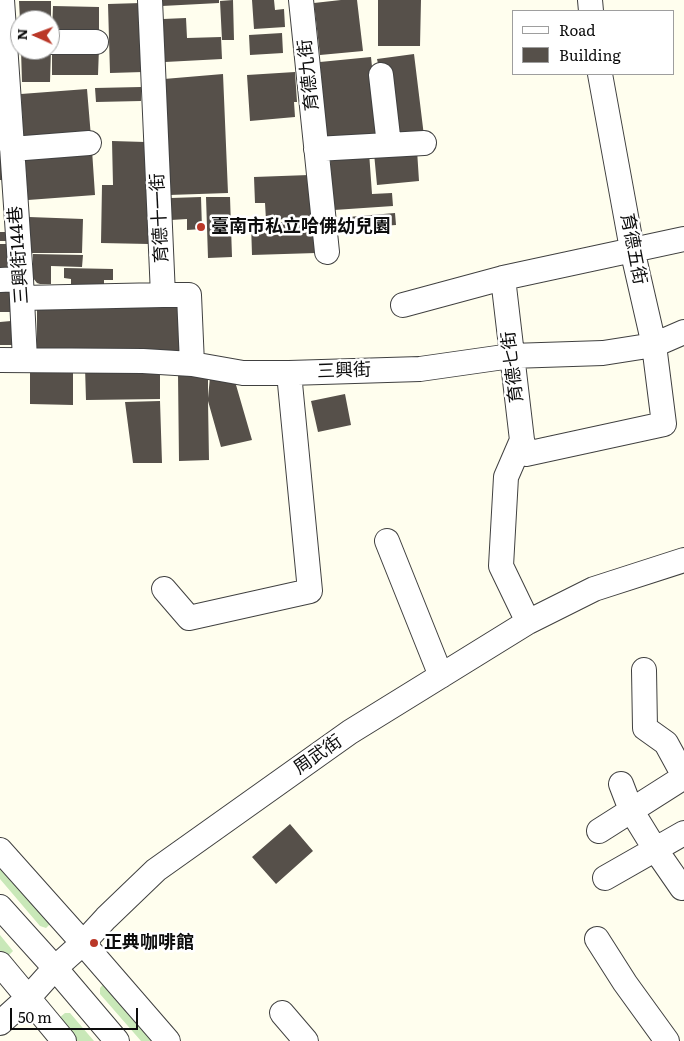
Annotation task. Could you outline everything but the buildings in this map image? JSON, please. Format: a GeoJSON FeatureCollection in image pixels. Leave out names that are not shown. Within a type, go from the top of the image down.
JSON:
{"type":"FeatureCollection","features":[{"type":"Feature","properties":{"kind":"street","name":"三興街144巷"},"geometry":{"type":"LineString","coordinates":[[2,0],[10,31]]}},
{"type":"Feature","properties":{"kind":"street","name":"育德十一街"},"geometry":{"type":"LineString","coordinates":[[150,0],[164,295]]}},
{"type":"Feature","properties":{"kind":"street","name":"育德九街"},"geometry":{"type":"LineString","coordinates":[[301,0],[327,252]]}},
{"type":"Feature","properties":{"kind":"street"},"geometry":{"type":"LineString","coordinates":[[60,42],[96,42]]}},
{"type":"Feature","properties":{"kind":"street","name":"三興街144巷"},"geometry":{"type":"LineString","coordinates":[[13,60],[14,286],[25,360]]}},
{"type":"Feature","properties":{"kind":"street"},"geometry":{"type":"LineString","coordinates":[[381,75],[389,145]]}},
{"type":"Feature","properties":{"kind":"street","name":"育德五街"},"geometry":{"type":"LineString","coordinates":[[524,447],[664,424],[654,345],[632,249],[600,75]]}},
{"type":"Feature","properties":{"kind":"street"},"geometry":{"type":"LineString","coordinates":[[316,149],[424,142]]}},
{"type":"Feature","properties":{"kind":"street"},"geometry":{"type":"LineString","coordinates":[[12,149],[89,143]]}},
{"type":"Feature","properties":{"kind":"street"},"geometry":{"type":"LineString","coordinates":[[403,305],[503,278],[684,239]]}},
{"type":"Feature","properties":{"kind":"street","name":"育德七街"},"geometry":{"type":"LineString","coordinates":[[503,278],[511,356],[524,447]]}},
{"type":"Feature","properties":{"kind":"street"},"geometry":{"type":"LineString","coordinates":[[14,286],[189,296],[192,364]]}},
{"type":"Feature","properties":{"kind":"street","name":"三興街"},"geometry":{"type":"LineString","coordinates":[[0,360],[143,361],[192,364],[243,373],[420,369],[511,356],[603,353],[654,345],[684,332]]}},
{"type":"Feature","properties":{"kind":"street"},"geometry":{"type":"LineString","coordinates":[[164,589],[189,618],[310,591],[289,373]]}},
{"type":"Feature","properties":{"kind":"street"},"geometry":{"type":"LineString","coordinates":[[524,447],[506,477],[501,566],[528,622]]}},
{"type":"Feature","properties":{"kind":"street"},"geometry":{"type":"LineString","coordinates":[[387,541],[441,676]]}},
{"type":"Feature","properties":{"kind":"street","name":"周武街"},"geometry":{"type":"LineString","coordinates":[[0,1023],[29,997],[156,870],[350,732],[528,622],[594,589],[684,560]]}},
{"type":"Feature","properties":{"kind":"street"},"geometry":{"type":"LineString","coordinates":[[600,831],[684,776],[675,739],[645,728],[644,670]]}},
{"type":"Feature","properties":{"kind":"street"},"geometry":{"type":"LineString","coordinates":[[620,784],[632,810],[682,888]]}},
{"type":"Feature","properties":{"kind":"street"},"geometry":{"type":"LineString","coordinates":[[605,878],[684,833]]}},
{"type":"Feature","properties":{"kind":"street"},"geometry":{"type":"LineString","coordinates":[[0,850],[168,1041]]}},
{"type":"Feature","properties":{"kind":"street"},"geometry":{"type":"LineString","coordinates":[[0,907],[56,968],[116,1041]]}},
{"type":"Feature","properties":{"kind":"street"},"geometry":{"type":"LineString","coordinates":[[597,940],[667,1041]]}},
{"type":"Feature","properties":{"kind":"street"},"geometry":{"type":"LineString","coordinates":[[0,964],[64,1041]]}},
{"type":"Feature","properties":{"kind":"street"},"geometry":{"type":"LineString","coordinates":[[282,1013],[299,1039]]}},
{"type":"Feature","properties":{"kind":"green space"},"geometry":{"type":"Polygon","coordinates":[[[0,857],[52,922],[46,928],[40,926],[0,879],[0,857]]]}},
{"type":"Feature","properties":{"kind":"green space"},"geometry":{"type":"Polygon","coordinates":[[[0,935],[13,951],[5,959],[0,958],[0,935]]]}},
{"type":"Feature","properties":{"kind":"green space"},"geometry":{"type":"Polygon","coordinates":[[[106,981],[163,1041],[141,1041],[100,994],[100,988],[106,981]]]}},
{"type":"Feature","properties":{"kind":"green space"},"geometry":{"type":"Polygon","coordinates":[[[65,1013],[70,1013],[94,1041],[73,1041],[59,1018],[65,1013]]]}},
{"type":"Feature","properties":{"kind":"place","name":"臺南市私立哈佛幼兒園"},"geometry":{"type":"Point","coordinates":[201,227]}},
{"type":"Feature","properties":{"kind":"place","name":"正典咖啡館"},"geometry":{"type":"Point","coordinates":[94,943]}}]}
